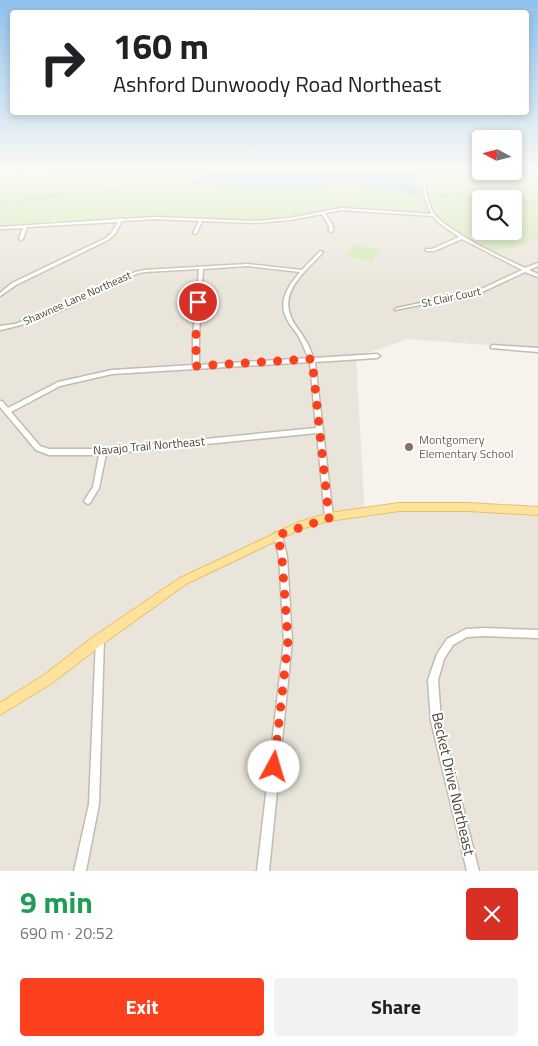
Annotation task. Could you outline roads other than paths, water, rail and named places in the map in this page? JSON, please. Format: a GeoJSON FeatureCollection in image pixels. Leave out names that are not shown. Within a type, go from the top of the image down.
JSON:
{"type":"FeatureCollection","features":[{"type":"Feature","properties":{"kind":"main road"},"geometry":{"type":"LineString","coordinates":[[0,709],[48,679],[100,639],[184,581],[278,535],[329,518],[399,507],[469,507],[538,511]]}},
{"type":"Feature","properties":{"kind":"street"},"geometry":{"type":"LineString","coordinates":[[0,228],[156,218],[243,223],[270,222],[336,211]]}},
{"type":"Feature","properties":{"kind":"street"},"geometry":{"type":"LineString","coordinates":[[370,211],[433,215]]}},
{"type":"Feature","properties":{"kind":"street"},"geometry":{"type":"LineString","coordinates":[[431,211],[433,215],[445,226],[463,238],[538,276]]}},
{"type":"Feature","properties":{"kind":"street"},"geometry":{"type":"LineString","coordinates":[[322,212],[331,226],[331,231]]}},
{"type":"Feature","properties":{"kind":"street"},"geometry":{"type":"LineString","coordinates":[[0,295],[14,284],[107,239],[114,233],[121,219]]}},
{"type":"Feature","properties":{"kind":"street"},"geometry":{"type":"LineString","coordinates":[[195,233],[201,220]]}},
{"type":"Feature","properties":{"kind":"street"},"geometry":{"type":"LineString","coordinates":[[21,239],[26,226]]}},
{"type":"Feature","properties":{"kind":"street"},"geometry":{"type":"LineString","coordinates":[[427,250],[433,250],[463,238]]}},
{"type":"Feature","properties":{"kind":"street"},"geometry":{"type":"LineString","coordinates":[[321,252],[304,271],[287,294],[284,302],[291,323],[302,338],[312,359],[329,518]]}},
{"type":"Feature","properties":{"kind":"street","name":"St Clair Court"},"geometry":{"type":"LineString","coordinates":[[397,309],[468,295],[538,264]]}},
{"type":"Feature","properties":{"kind":"street","name":"Shawnee Lane Northeast"},"geometry":{"type":"LineString","coordinates":[[0,328],[9,327],[47,314],[135,273],[155,269],[248,265],[304,271]]}},
{"type":"Feature","properties":{"kind":"street"},"geometry":{"type":"LineString","coordinates":[[196,366],[196,336],[201,268]]}},
{"type":"Feature","properties":{"kind":"street"},"geometry":{"type":"LineString","coordinates":[[493,347],[538,350]]}},
{"type":"Feature","properties":{"kind":"street"},"geometry":{"type":"LineString","coordinates":[[7,411],[44,390],[75,379],[131,370],[377,356]]}},
{"type":"Feature","properties":{"kind":"street","name":"Navajo Trail Northeast"},"geometry":{"type":"LineString","coordinates":[[0,403],[38,448],[49,452],[103,452],[320,430]]}},
{"type":"Feature","properties":{"kind":"street"},"geometry":{"type":"LineString","coordinates":[[88,502],[96,488],[103,452]]}},
{"type":"Feature","properties":{"kind":"street"},"geometry":{"type":"LineString","coordinates":[[262,871],[288,641],[282,558],[278,535]]}},
{"type":"Feature","properties":{"kind":"street","name":"Becket Drive Northeast"},"geometry":{"type":"LineString","coordinates":[[473,871],[436,721],[433,680],[440,657],[450,642],[466,633],[538,634]]}},
{"type":"Feature","properties":{"kind":"street"},"geometry":{"type":"LineString","coordinates":[[80,871],[94,804],[100,639]]}},
{"type":"Feature","properties":{"kind":"place","name":"Montgomery Elementary School"},"geometry":{"type":"Point","coordinates":[409,447]}}]}
